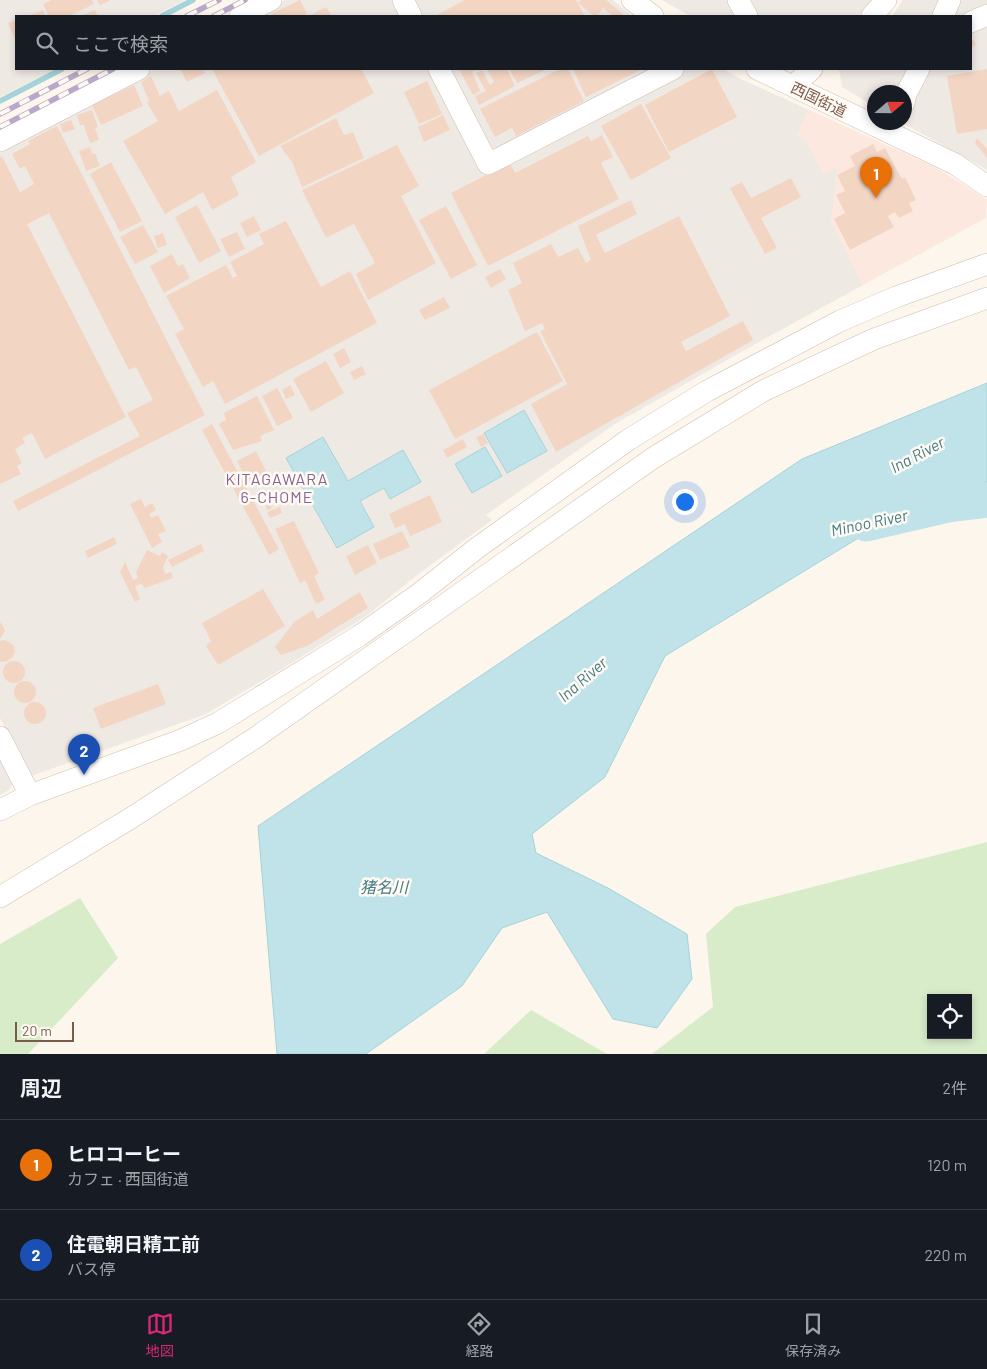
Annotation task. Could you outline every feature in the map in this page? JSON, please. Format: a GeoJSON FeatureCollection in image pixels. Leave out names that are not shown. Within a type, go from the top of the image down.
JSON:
{"type":"FeatureCollection","features":[{"type":"Feature","properties":{"kind":"street"},"geometry":{"type":"LineString","coordinates":[[242,15],[271,0]]}},
{"type":"Feature","properties":{"kind":"street"},"geometry":{"type":"LineString","coordinates":[[403,0],[411,15]]}},
{"type":"Feature","properties":{"kind":"street"},"geometry":{"type":"LineString","coordinates":[[632,0],[653,15]]}},
{"type":"Feature","properties":{"kind":"street"},"geometry":{"type":"LineString","coordinates":[[738,0],[746,15]]}},
{"type":"Feature","properties":{"kind":"street"},"geometry":{"type":"LineString","coordinates":[[873,15],[886,0]]}},
{"type":"Feature","properties":{"kind":"street"},"geometry":{"type":"LineString","coordinates":[[943,15],[950,0]]}},
{"type":"Feature","properties":{"kind":"street"},"geometry":{"type":"LineString","coordinates":[[972,22],[987,15]]}},
{"type":"Feature","properties":{"kind":"street"},"geometry":{"type":"LineString","coordinates":[[0,141],[137,70]]}},
{"type":"Feature","properties":{"kind":"street"},"geometry":{"type":"LineString","coordinates":[[440,70],[488,164],[671,70]]}},
{"type":"Feature","properties":{"kind":"street","name":"西国街道"},"geometry":{"type":"LineString","coordinates":[[759,70],[867,116]]}},
{"type":"Feature","properties":{"kind":"street"},"geometry":{"type":"LineString","coordinates":[[793,86],[811,70]]}},
{"type":"Feature","properties":{"kind":"street"},"geometry":{"type":"LineString","coordinates":[[911,85],[918,70]]}},
{"type":"Feature","properties":{"kind":"street","name":"西国街道"},"geometry":{"type":"LineString","coordinates":[[901,130],[987,186]]}},
{"type":"Feature","properties":{"kind":"street"},"geometry":{"type":"LineString","coordinates":[[0,810],[30,795],[181,740],[218,723],[359,636],[420,593],[477,548],[620,446],[707,391],[840,321],[896,297],[987,264]]}},
{"type":"Feature","properties":{"kind":"street"},"geometry":{"type":"LineString","coordinates":[[0,897],[131,818],[255,738],[653,458],[755,396],[874,339],[987,298]]}},
{"type":"Feature","properties":{"kind":"street"},"geometry":{"type":"LineString","coordinates":[[0,737],[30,795]]}},
{"type":"Feature","properties":{"kind":"shaded area"},"geometry":{"type":"Polygon","coordinates":[[[0,0],[185,0],[156,15],[15,15],[15,70],[53,70],[0,97],[0,0]]]}},
{"type":"Feature","properties":{"kind":"shaded area"},"geometry":{"type":"Polygon","coordinates":[[[285,0],[613,0],[631,15],[256,15],[285,0]]]}},
{"type":"Feature","properties":{"kind":"shaded area"},"geometry":{"type":"Polygon","coordinates":[[[662,0],[875,0],[859,15],[688,15],[662,0]]]}},
{"type":"Feature","properties":{"kind":"shaded area"},"geometry":{"type":"Polygon","coordinates":[[[903,0],[987,0],[987,170],[912,128],[912,85],[867,85],[867,102],[842,87],[839,70],[972,70],[972,15],[893,15],[903,0]]]}},
{"type":"Feature","properties":{"kind":"shaded area"},"geometry":{"type":"Polygon","coordinates":[[[153,70],[725,70],[809,110],[797,136],[806,141],[823,173],[834,168],[837,169],[831,222],[863,285],[615,424],[486,515],[492,520],[421,572],[365,617],[206,714],[31,776],[0,718],[0,150],[153,70]]]}},
{"type":"Feature","properties":{"kind":"shaded area"},"geometry":{"type":"Polygon","coordinates":[[[809,110],[935,167],[987,200],[986,218],[863,285],[830,222],[837,169],[834,168],[823,174],[806,141],[797,136],[809,110]]]}},
{"type":"Feature","properties":{"kind":"shaded area"},"geometry":{"type":"Polygon","coordinates":[[[0,758],[13,782],[9,790],[0,795],[0,758]]]}},
{"type":"Feature","properties":{"kind":"green space"},"geometry":{"type":"Polygon","coordinates":[[[987,842],[987,1054],[652,1054],[713,1007],[706,934],[735,907],[987,842]]]}},
{"type":"Feature","properties":{"kind":"green space"},"geometry":{"type":"Polygon","coordinates":[[[80,898],[118,958],[28,1054],[0,1054],[0,944],[80,898]]]}},
{"type":"Feature","properties":{"kind":"green space"},"geometry":{"type":"Polygon","coordinates":[[[531,1010],[607,1054],[484,1054],[531,1010]]]}},
{"type":"Feature","properties":{"kind":"water","name":"猪名川"},"geometry":{"type":"Polygon","coordinates":[[[987,383],[987,482],[870,531],[665,656],[605,777],[532,834],[536,853],[608,888],[687,934],[692,979],[657,1028],[613,1019],[547,912],[502,928],[462,986],[366,1054],[277,1054],[258,826],[802,459],[987,383]]]}},
{"type":"Feature","properties":{"kind":"water"},"geometry":{"type":"Polygon","coordinates":[[[524,410],[547,451],[507,473],[484,433],[524,410]]]}},
{"type":"Feature","properties":{"kind":"water"},"geometry":{"type":"Polygon","coordinates":[[[323,437],[348,481],[403,450],[421,482],[390,499],[384,488],[360,501],[374,527],[337,548],[286,458],[323,437]]]}},
{"type":"Feature","properties":{"kind":"water"},"geometry":{"type":"Polygon","coordinates":[[[485,447],[502,476],[472,493],[455,464],[485,447]]]}},
{"type":"Feature","properties":{"kind":"building"},"geometry":{"type":"Polygon","coordinates":[[[52,0],[92,0],[94,4],[71,15],[48,15],[43,4],[52,0]]]}},
{"type":"Feature","properties":{"kind":"building"},"geometry":{"type":"Polygon","coordinates":[[[97,0],[111,0],[100,5],[97,0]]]}},
{"type":"Feature","properties":{"kind":"building"},"geometry":{"type":"Polygon","coordinates":[[[300,0],[307,14],[272,15],[300,0]]]}},
{"type":"Feature","properties":{"kind":"building"},"geometry":{"type":"Polygon","coordinates":[[[465,0],[576,0],[584,15],[437,15],[465,0]]]}},
{"type":"Feature","properties":{"kind":"building"},"geometry":{"type":"Polygon","coordinates":[[[581,0],[606,0],[623,14],[612,15],[603,8],[598,15],[593,15],[578,3],[581,0]]]}},
{"type":"Feature","properties":{"kind":"building"},"geometry":{"type":"Polygon","coordinates":[[[326,7],[331,15],[311,15],[326,7]]]}},
{"type":"Feature","properties":{"kind":"building"},"geometry":{"type":"Polygon","coordinates":[[[43,10],[46,15],[30,15],[43,10]]]}},
{"type":"Feature","properties":{"kind":"building"},"geometry":{"type":"Polygon","coordinates":[[[95,10],[98,15],[83,15],[95,10]]]}},
{"type":"Feature","properties":{"kind":"building"},"geometry":{"type":"Polygon","coordinates":[[[15,20],[14,37],[8,23],[15,20]]]}},
{"type":"Feature","properties":{"kind":"building"},"geometry":{"type":"Polygon","coordinates":[[[974,40],[976,45],[972,47],[972,41],[974,40]]]}},
{"type":"Feature","properties":{"kind":"building"},"geometry":{"type":"Polygon","coordinates":[[[987,69],[987,129],[957,134],[947,76],[987,69]]]}},
{"type":"Feature","properties":{"kind":"building"},"geometry":{"type":"Polygon","coordinates":[[[181,70],[204,70],[205,73],[187,82],[181,70]]]}},
{"type":"Feature","properties":{"kind":"building"},"geometry":{"type":"Polygon","coordinates":[[[213,70],[362,70],[374,93],[259,156],[213,70]]]}},
{"type":"Feature","properties":{"kind":"building"},"geometry":{"type":"Polygon","coordinates":[[[460,70],[476,70],[472,72],[480,91],[473,95],[460,70]]]}},
{"type":"Feature","properties":{"kind":"building"},"geometry":{"type":"Polygon","coordinates":[[[482,70],[490,85],[494,82],[488,70],[507,70],[515,86],[479,105],[475,96],[486,91],[476,73],[482,70]]]}},
{"type":"Feature","properties":{"kind":"building"},"geometry":{"type":"Polygon","coordinates":[[[510,70],[545,70],[517,83],[510,70]]]}},
{"type":"Feature","properties":{"kind":"building"},"geometry":{"type":"Polygon","coordinates":[[[558,70],[568,70],[584,101],[516,136],[512,128],[495,137],[480,109],[558,70]]]}},
{"type":"Feature","properties":{"kind":"building"},"geometry":{"type":"Polygon","coordinates":[[[573,70],[640,70],[586,97],[573,70]]]}},
{"type":"Feature","properties":{"kind":"building"},"geometry":{"type":"Polygon","coordinates":[[[713,70],[737,117],[669,152],[645,105],[713,70]]]}},
{"type":"Feature","properties":{"kind":"building"},"geometry":{"type":"Polygon","coordinates":[[[151,76],[160,96],[169,91],[179,111],[217,90],[256,162],[231,177],[239,195],[212,210],[203,192],[165,214],[123,141],[158,121],[147,103],[149,101],[141,82],[151,76]]]}},
{"type":"Feature","properties":{"kind":"building"},"geometry":{"type":"Polygon","coordinates":[[[427,81],[442,114],[419,124],[404,92],[427,81]]]}},
{"type":"Feature","properties":{"kind":"building"},"geometry":{"type":"Polygon","coordinates":[[[134,85],[143,106],[101,125],[92,105],[134,85]]]}},
{"type":"Feature","properties":{"kind":"building"},"geometry":{"type":"Polygon","coordinates":[[[641,104],[671,158],[631,180],[601,126],[641,104]]]}},
{"type":"Feature","properties":{"kind":"building"},"geometry":{"type":"Polygon","coordinates":[[[92,110],[98,127],[95,128],[99,140],[90,143],[84,125],[80,125],[77,115],[92,110]]]}},
{"type":"Feature","properties":{"kind":"building"},"geometry":{"type":"Polygon","coordinates":[[[443,115],[450,130],[424,142],[418,127],[443,115]]]}},
{"type":"Feature","properties":{"kind":"building"},"geometry":{"type":"Polygon","coordinates":[[[336,118],[344,135],[353,132],[364,158],[302,187],[292,162],[280,146],[336,118]]]}},
{"type":"Feature","properties":{"kind":"building"},"geometry":{"type":"Polygon","coordinates":[[[71,120],[75,129],[63,133],[60,124],[71,120]]]}},
{"type":"Feature","properties":{"kind":"building"},"geometry":{"type":"Polygon","coordinates":[[[57,126],[205,415],[18,511],[13,501],[140,436],[127,413],[153,400],[136,367],[129,370],[49,213],[27,224],[126,417],[45,459],[32,433],[22,438],[25,443],[15,449],[22,463],[17,466],[21,474],[0,484],[0,157],[2,156],[20,192],[34,184],[25,166],[20,169],[12,154],[30,144],[28,141],[57,126]]]}},
{"type":"Feature","properties":{"kind":"building"},"geometry":{"type":"Polygon","coordinates":[[[602,135],[613,157],[601,163],[619,199],[488,266],[451,193],[510,163],[515,173],[588,136],[591,141],[602,135]]]}},
{"type":"Feature","properties":{"kind":"building"},"geometry":{"type":"Polygon","coordinates":[[[977,138],[987,149],[987,158],[975,143],[977,138]]]}},
{"type":"Feature","properties":{"kind":"building"},"geometry":{"type":"Polygon","coordinates":[[[873,144],[877,152],[885,148],[902,179],[905,177],[916,200],[909,203],[913,211],[899,218],[895,212],[888,216],[894,227],[850,250],[834,219],[845,213],[836,195],[845,191],[837,175],[855,166],[850,156],[873,144]]]}},
{"type":"Feature","properties":{"kind":"building"},"geometry":{"type":"Polygon","coordinates":[[[397,145],[419,186],[401,196],[436,263],[368,300],[356,274],[375,263],[354,224],[326,238],[302,190],[397,145]]]}},
{"type":"Feature","properties":{"kind":"building"},"geometry":{"type":"Polygon","coordinates":[[[90,147],[92,154],[95,153],[100,166],[86,171],[79,151],[90,147]]]}},
{"type":"Feature","properties":{"kind":"building"},"geometry":{"type":"Polygon","coordinates":[[[111,162],[142,221],[120,232],[90,174],[111,162]]]}},
{"type":"Feature","properties":{"kind":"building"},"geometry":{"type":"Polygon","coordinates":[[[791,178],[801,197],[761,218],[777,248],[765,254],[730,188],[742,182],[751,198],[791,178]]]}},
{"type":"Feature","properties":{"kind":"building"},"geometry":{"type":"Polygon","coordinates":[[[631,200],[637,214],[596,235],[605,253],[679,216],[730,316],[681,342],[686,351],[743,321],[753,340],[556,452],[531,404],[567,384],[540,331],[545,329],[542,323],[525,331],[508,290],[522,283],[513,263],[551,244],[558,257],[578,248],[586,263],[591,260],[578,226],[631,200]]]}},
{"type":"Feature","properties":{"kind":"building"},"geometry":{"type":"Polygon","coordinates":[[[197,205],[221,251],[199,263],[175,217],[197,205]]]}},
{"type":"Feature","properties":{"kind":"building"},"geometry":{"type":"Polygon","coordinates":[[[446,206],[477,265],[451,279],[419,220],[446,206]]]}},
{"type":"Feature","properties":{"kind":"building"},"geometry":{"type":"Polygon","coordinates":[[[254,216],[261,230],[247,237],[240,223],[254,216]]]}},
{"type":"Feature","properties":{"kind":"building"},"geometry":{"type":"Polygon","coordinates":[[[286,221],[321,287],[350,271],[377,323],[225,404],[213,381],[203,387],[175,334],[184,329],[166,296],[226,265],[233,278],[237,276],[230,262],[264,244],[259,234],[286,221]]]}},
{"type":"Feature","properties":{"kind":"building"},"geometry":{"type":"Polygon","coordinates":[[[143,225],[158,252],[135,264],[120,237],[143,225]]]}},
{"type":"Feature","properties":{"kind":"building"},"geometry":{"type":"Polygon","coordinates":[[[237,232],[245,249],[229,257],[220,239],[237,232]]]}},
{"type":"Feature","properties":{"kind":"building"},"geometry":{"type":"Polygon","coordinates":[[[163,233],[167,245],[158,248],[154,236],[163,233]]]}},
{"type":"Feature","properties":{"kind":"building"},"geometry":{"type":"Polygon","coordinates":[[[172,254],[178,266],[183,264],[190,278],[164,293],[150,266],[172,254]]]}},
{"type":"Feature","properties":{"kind":"building"},"geometry":{"type":"Polygon","coordinates":[[[500,269],[506,279],[491,288],[485,277],[500,269]]]}},
{"type":"Feature","properties":{"kind":"building"},"geometry":{"type":"Polygon","coordinates":[[[444,297],[450,308],[425,320],[419,310],[444,297]]]}},
{"type":"Feature","properties":{"kind":"building"},"geometry":{"type":"Polygon","coordinates":[[[537,332],[563,381],[455,439],[429,390],[537,332]]]}},
{"type":"Feature","properties":{"kind":"building"},"geometry":{"type":"Polygon","coordinates":[[[344,348],[351,362],[340,368],[333,354],[344,348]]]}},
{"type":"Feature","properties":{"kind":"building"},"geometry":{"type":"Polygon","coordinates":[[[326,361],[344,393],[311,412],[293,379],[326,361]]]}},
{"type":"Feature","properties":{"kind":"building"},"geometry":{"type":"Polygon","coordinates":[[[362,366],[366,374],[354,380],[350,372],[362,366]]]}},
{"type":"Feature","properties":{"kind":"building"},"geometry":{"type":"Polygon","coordinates":[[[290,385],[295,395],[286,399],[282,390],[290,385]]]}},
{"type":"Feature","properties":{"kind":"building"},"geometry":{"type":"Polygon","coordinates":[[[277,388],[293,418],[277,426],[262,396],[277,388]]]}},
{"type":"Feature","properties":{"kind":"building"},"geometry":{"type":"Polygon","coordinates":[[[257,396],[274,430],[260,436],[262,441],[233,450],[219,424],[226,420],[224,413],[257,396]]]}},
{"type":"Feature","properties":{"kind":"building"},"geometry":{"type":"Polygon","coordinates":[[[212,424],[279,549],[269,555],[202,430],[212,424]]]}},
{"type":"Feature","properties":{"kind":"building"},"geometry":{"type":"Polygon","coordinates":[[[483,434],[488,443],[481,447],[476,437],[483,434]]]}},
{"type":"Feature","properties":{"kind":"building"},"geometry":{"type":"Polygon","coordinates":[[[463,439],[467,447],[447,458],[443,450],[463,439]]]}},
{"type":"Feature","properties":{"kind":"building"},"geometry":{"type":"Polygon","coordinates":[[[256,451],[268,475],[249,485],[237,461],[256,451]]]}},
{"type":"Feature","properties":{"kind":"building"},"geometry":{"type":"Polygon","coordinates":[[[430,495],[442,522],[410,536],[405,524],[395,528],[389,514],[430,495]]]}},
{"type":"Feature","properties":{"kind":"building"},"geometry":{"type":"Polygon","coordinates":[[[141,499],[145,507],[152,503],[156,510],[149,514],[151,518],[158,515],[166,531],[158,534],[162,542],[152,548],[130,504],[141,499]]]}},
{"type":"Feature","properties":{"kind":"building"},"geometry":{"type":"Polygon","coordinates":[[[270,504],[272,508],[267,510],[266,505],[270,504]]]}},
{"type":"Feature","properties":{"kind":"building"},"geometry":{"type":"Polygon","coordinates":[[[280,507],[282,513],[270,518],[267,512],[280,507]]]}},
{"type":"Feature","properties":{"kind":"building"},"geometry":{"type":"Polygon","coordinates":[[[294,521],[319,573],[314,576],[325,600],[316,604],[305,580],[300,583],[275,529],[294,521]]]}},
{"type":"Feature","properties":{"kind":"building"},"geometry":{"type":"Polygon","coordinates":[[[402,531],[410,547],[380,560],[373,544],[402,531]]]}},
{"type":"Feature","properties":{"kind":"building"},"geometry":{"type":"Polygon","coordinates":[[[114,537],[117,544],[88,558],[85,551],[114,537]]]}},
{"type":"Feature","properties":{"kind":"building"},"geometry":{"type":"Polygon","coordinates":[[[201,544],[204,551],[172,567],[168,560],[201,544]]]}},
{"type":"Feature","properties":{"kind":"building"},"geometry":{"type":"Polygon","coordinates":[[[368,545],[377,563],[355,575],[346,556],[368,545]]]}},
{"type":"Feature","properties":{"kind":"building"},"geometry":{"type":"Polygon","coordinates":[[[147,550],[160,556],[162,552],[168,556],[163,567],[165,574],[171,572],[173,578],[145,588],[141,584],[135,586],[140,599],[135,602],[120,572],[125,562],[133,580],[138,578],[136,572],[147,550]]]}},
{"type":"Feature","properties":{"kind":"building"},"geometry":{"type":"Polygon","coordinates":[[[263,589],[285,626],[218,665],[206,646],[211,641],[202,623],[263,589]]]}},
{"type":"Feature","properties":{"kind":"building"},"geometry":{"type":"Polygon","coordinates":[[[360,592],[368,608],[307,646],[281,655],[275,647],[294,622],[313,610],[317,619],[360,592]]]}},
{"type":"Feature","properties":{"kind":"building"},"geometry":{"type":"Polygon","coordinates":[[[0,622],[5,631],[0,639],[0,622]]]}},
{"type":"Feature","properties":{"kind":"building"},"geometry":{"type":"Polygon","coordinates":[[[4,640],[14,646],[15,652],[12,658],[1,662],[0,641],[4,640]]]}},
{"type":"Feature","properties":{"kind":"building"},"geometry":{"type":"Polygon","coordinates":[[[14,661],[22,664],[25,672],[22,680],[14,683],[6,680],[3,672],[6,664],[14,661]]]}},
{"type":"Feature","properties":{"kind":"building"},"geometry":{"type":"Polygon","coordinates":[[[25,681],[33,684],[36,692],[33,700],[25,703],[17,700],[14,692],[17,684],[25,681]]]}},
{"type":"Feature","properties":{"kind":"building"},"geometry":{"type":"Polygon","coordinates":[[[158,684],[166,704],[101,729],[93,708],[158,684]]]}},
{"type":"Feature","properties":{"kind":"building"},"geometry":{"type":"Polygon","coordinates":[[[35,702],[43,705],[46,713],[43,721],[35,724],[27,721],[24,713],[27,705],[35,702]]]}},
{"type":"Feature","properties":{"kind":"waterway"},"geometry":{"type":"LineString","coordinates":[[164,15],[193,0]]}},
{"type":"Feature","properties":{"kind":"waterway"},"geometry":{"type":"LineString","coordinates":[[0,101],[60,70]]}},
{"type":"Feature","properties":{"kind":"waterway","name":"Minoo River"},"geometry":{"type":"LineString","coordinates":[[866,524],[948,505],[987,500]]}},
{"type":"Feature","properties":{"kind":"railway"},"geometry":{"type":"LineString","coordinates":[[189,15],[219,0]]}},
{"type":"Feature","properties":{"kind":"railway"},"geometry":{"type":"LineString","coordinates":[[216,15],[245,0]]}},
{"type":"Feature","properties":{"kind":"railway"},"geometry":{"type":"LineString","coordinates":[[0,114],[85,70]]}},
{"type":"Feature","properties":{"kind":"railway"},"geometry":{"type":"LineString","coordinates":[[0,127],[111,70]]}},
{"type":"Feature","properties":{"kind":"place","name":"ヒロコーヒー"},"geometry":{"type":"Point","coordinates":[876,198]}},
{"type":"Feature","properties":{"kind":"place","name":"住電朝日精工前"},"geometry":{"type":"Point","coordinates":[84,775]}},
{"type":"Feature","properties":{"kind":"district","name":"KITAGAWARA 6-CHOME"},"geometry":{"type":"Point","coordinates":[277,487]}},
{"type":"Feature","properties":{"kind":"water label","name":"Ina River"},"geometry":{"type":"Point","coordinates":[917,454]}},
{"type":"Feature","properties":{"kind":"water label","name":"Ina River"},"geometry":{"type":"Point","coordinates":[582,679]}}]}
